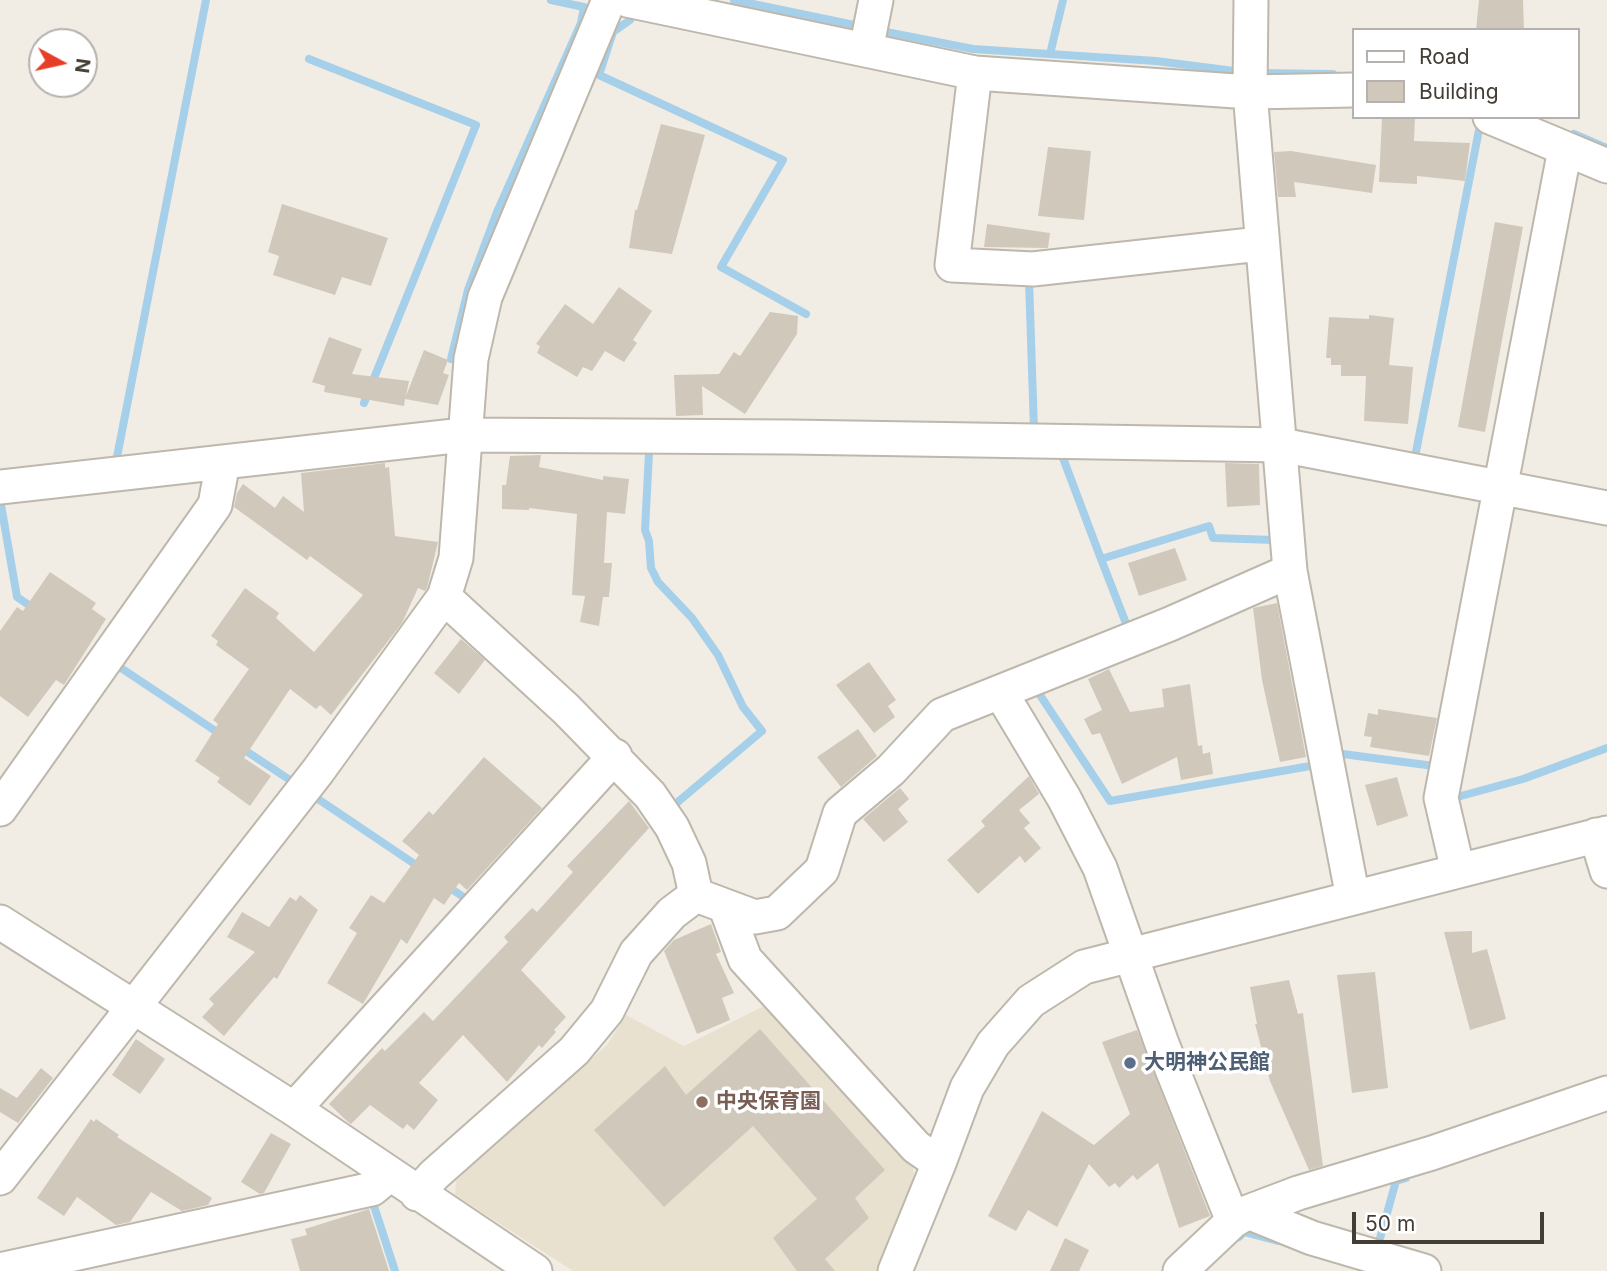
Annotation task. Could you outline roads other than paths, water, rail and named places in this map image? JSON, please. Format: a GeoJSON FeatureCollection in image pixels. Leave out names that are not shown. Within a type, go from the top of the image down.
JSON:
{"type":"FeatureCollection","features":[{"type":"Feature","properties":{"kind":"street"},"geometry":{"type":"LineString","coordinates":[[0,1178],[327,760],[444,597],[456,558],[463,435],[471,359],[485,297],[609,0]]}},
{"type":"Feature","properties":{"kind":"street"},"geometry":{"type":"LineString","coordinates":[[627,0],[975,73],[1250,92],[1352,90]]}},
{"type":"Feature","properties":{"kind":"street"},"geometry":{"type":"LineString","coordinates":[[866,50],[876,0]]}},
{"type":"Feature","properties":{"kind":"street"},"geometry":{"type":"LineString","coordinates":[[1251,0],[1250,92],[1260,244],[1281,445],[1290,571],[1353,898]]}},
{"type":"Feature","properties":{"kind":"street"},"geometry":{"type":"LineString","coordinates":[[975,73],[951,265],[1033,269],[1260,244]]}},
{"type":"Feature","properties":{"kind":"street"},"geometry":{"type":"LineString","coordinates":[[1495,119],[1607,166]]}},
{"type":"Feature","properties":{"kind":"street"},"geometry":{"type":"LineString","coordinates":[[1458,871],[1441,798],[1565,149]]}},
{"type":"Feature","properties":{"kind":"street"},"geometry":{"type":"LineString","coordinates":[[0,487],[463,435],[1281,445],[1607,508]]}},
{"type":"Feature","properties":{"kind":"street"},"geometry":{"type":"LineString","coordinates":[[0,809],[215,505],[223,463]]}},
{"type":"Feature","properties":{"kind":"street"},"geometry":{"type":"LineString","coordinates":[[696,895],[755,917],[777,913],[822,870],[840,813],[891,770],[942,715],[1001,693],[1290,571]]}},
{"type":"Feature","properties":{"kind":"street"},"geometry":{"type":"LineString","coordinates":[[444,597],[615,756],[650,795],[672,827],[689,863],[696,895]]}},
{"type":"Feature","properties":{"kind":"street"},"geometry":{"type":"LineString","coordinates":[[1001,693],[1064,798],[1100,868],[1163,1044],[1241,1217],[1424,1271]]}},
{"type":"Feature","properties":{"kind":"street"},"geometry":{"type":"LineString","coordinates":[[293,1110],[615,756]]}},
{"type":"Feature","properties":{"kind":"street"},"geometry":{"type":"LineString","coordinates":[[895,1271],[967,1088],[993,1044],[1031,1000],[1084,967],[1602,834],[1607,871]]}},
{"type":"Feature","properties":{"kind":"street"},"geometry":{"type":"LineString","coordinates":[[417,1194],[434,1175],[574,1051],[607,1011],[636,954],[672,913],[696,895]]}},
{"type":"Feature","properties":{"kind":"street"},"geometry":{"type":"LineString","coordinates":[[726,908],[746,959],[916,1147],[939,1163]]}},
{"type":"Feature","properties":{"kind":"street"},"geometry":{"type":"LineString","coordinates":[[0,922],[293,1110],[535,1271]]}},
{"type":"Feature","properties":{"kind":"street"},"geometry":{"type":"LineString","coordinates":[[1180,1271],[1241,1217],[1297,1193],[1432,1153],[1607,1093]]}},
{"type":"Feature","properties":{"kind":"street"},"geometry":{"type":"LineString","coordinates":[[0,1270],[372,1189],[389,1175]]}},
{"type":"Feature","properties":{"kind":"waterway"},"geometry":{"type":"LineString","coordinates":[[116,462],[206,0]]}},
{"type":"Feature","properties":{"kind":"waterway"},"geometry":{"type":"LineString","coordinates":[[451,359],[468,290],[497,212],[581,23],[584,7],[551,0]]}},
{"type":"Feature","properties":{"kind":"waterway"},"geometry":{"type":"LineString","coordinates":[[734,0],[864,27]]}},
{"type":"Feature","properties":{"kind":"waterway"},"geometry":{"type":"LineString","coordinates":[[1050,54],[1063,0]]}},
{"type":"Feature","properties":{"kind":"waterway"},"geometry":{"type":"LineString","coordinates":[[630,20],[613,32],[599,75],[783,160],[721,267],[806,314]]}},
{"type":"Feature","properties":{"kind":"waterway"},"geometry":{"type":"LineString","coordinates":[[876,30],[973,49],[1156,61],[1242,72]]}},
{"type":"Feature","properties":{"kind":"waterway"},"geometry":{"type":"LineString","coordinates":[[309,59],[476,125],[364,403]]}},
{"type":"Feature","properties":{"kind":"waterway"},"geometry":{"type":"LineString","coordinates":[[1258,73],[1333,74]]}},
{"type":"Feature","properties":{"kind":"waterway"},"geometry":{"type":"LineString","coordinates":[[1414,462],[1479,130]]}},
{"type":"Feature","properties":{"kind":"waterway"},"geometry":{"type":"LineString","coordinates":[[1574,134],[1607,148]]}},
{"type":"Feature","properties":{"kind":"waterway"},"geometry":{"type":"LineString","coordinates":[[1025,280],[1029,280],[1034,430]]}},
{"type":"Feature","properties":{"kind":"waterway"},"geometry":{"type":"LineString","coordinates":[[1060,450],[1101,559],[1209,526],[1213,538],[1275,540],[1275,537]]}},
{"type":"Feature","properties":{"kind":"waterway"},"geometry":{"type":"LineString","coordinates":[[649,453],[645,530],[649,541],[651,568],[658,582],[692,618],[718,655],[743,707],[762,731],[673,806]]}},
{"type":"Feature","properties":{"kind":"waterway"},"geometry":{"type":"LineString","coordinates":[[0,499],[17,597],[36,610]]}},
{"type":"Feature","properties":{"kind":"waterway"},"geometry":{"type":"LineString","coordinates":[[1101,559],[1127,626]]}},
{"type":"Feature","properties":{"kind":"waterway"},"geometry":{"type":"LineString","coordinates":[[121,668],[223,736]]}},
{"type":"Feature","properties":{"kind":"waterway"},"geometry":{"type":"LineString","coordinates":[[1045,689],[1038,692],[1110,801],[1316,765]]}},
{"type":"Feature","properties":{"kind":"waterway"},"geometry":{"type":"LineString","coordinates":[[240,747],[290,780]]}},
{"type":"Feature","properties":{"kind":"waterway"},"geometry":{"type":"LineString","coordinates":[[1450,799],[1523,779],[1607,748]]}},
{"type":"Feature","properties":{"kind":"waterway"},"geometry":{"type":"LineString","coordinates":[[1335,753],[1434,766],[1434,771]]}},
{"type":"Feature","properties":{"kind":"waterway"},"geometry":{"type":"LineString","coordinates":[[318,799],[422,869]]}},
{"type":"Feature","properties":{"kind":"waterway"},"geometry":{"type":"LineString","coordinates":[[447,886],[468,900]]}},
{"type":"Feature","properties":{"kind":"waterway"},"geometry":{"type":"LineString","coordinates":[[1379,1242],[1396,1181],[1406,1178]]}},
{"type":"Feature","properties":{"kind":"waterway"},"geometry":{"type":"LineString","coordinates":[[373,1203],[395,1271]]}},
{"type":"Feature","properties":{"kind":"waterway"},"geometry":{"type":"LineString","coordinates":[[1239,1237],[1244,1232],[1278,1241]]}},
{"type":"Feature","properties":{"kind":"place","name":"大明神公民館"},"geometry":{"type":"Point","coordinates":[1130,1063]}},
{"type":"Feature","properties":{"kind":"place","name":"中央保育園"},"geometry":{"type":"Point","coordinates":[702,1102]}}]}
